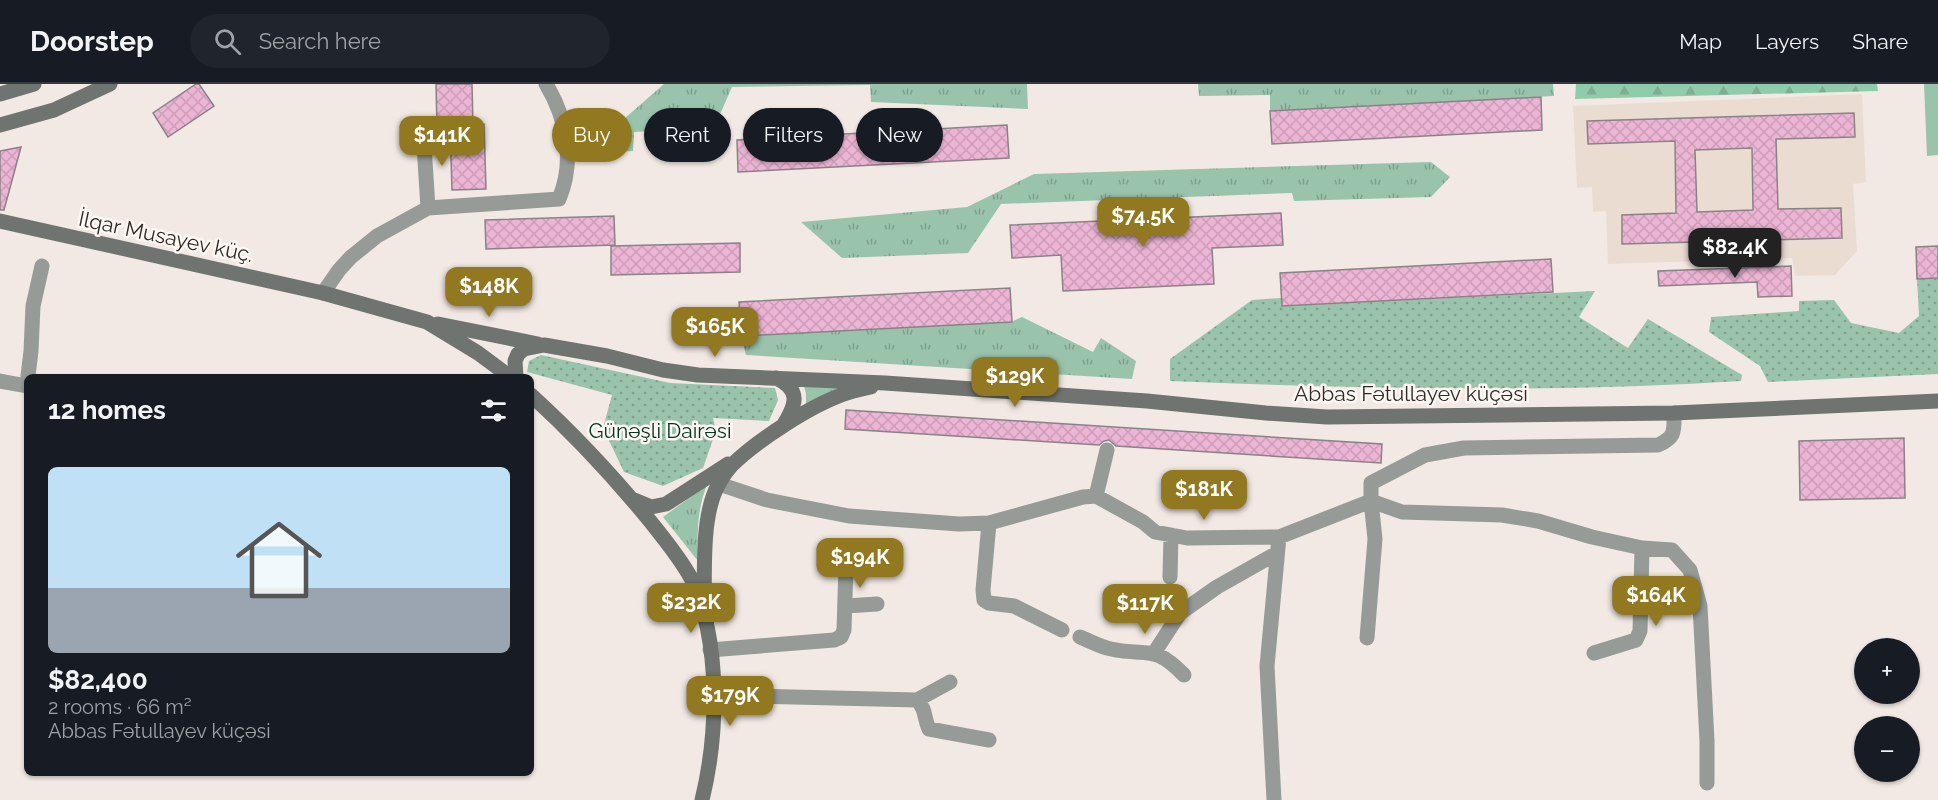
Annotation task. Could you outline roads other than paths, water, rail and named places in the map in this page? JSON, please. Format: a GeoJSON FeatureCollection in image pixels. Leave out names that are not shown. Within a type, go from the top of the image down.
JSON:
{"type":"FeatureCollection","features":[{"type":"Feature","properties":{"kind":"main road"},"geometry":{"type":"LineString","coordinates":[[0,93],[34,84]]}},
{"type":"Feature","properties":{"kind":"main road"},"geometry":{"type":"LineString","coordinates":[[0,125],[54,110],[110,84]]}},
{"type":"Feature","properties":{"kind":"main road","name":"İlqar Musayev küç."},"geometry":{"type":"LineString","coordinates":[[0,221],[323,293],[427,322]]}},
{"type":"Feature","properties":{"kind":"main road"},"geometry":{"type":"LineString","coordinates":[[427,322],[506,374]]}},
{"type":"Feature","properties":{"kind":"main road","name":"Abbas Fətullayev küçəsi"},"geometry":{"type":"LineString","coordinates":[[427,322],[607,356],[663,370],[698,375],[885,383],[1147,401],[1327,417],[1674,413],[1938,400]]}},
{"type":"Feature","properties":{"kind":"main road"},"geometry":{"type":"LineString","coordinates":[[516,374],[515,361],[518,354],[524,349],[544,345]]}},
{"type":"Feature","properties":{"kind":"main road"},"geometry":{"type":"LineString","coordinates":[[774,377],[790,386],[794,394],[792,411],[782,428]]}},
{"type":"Feature","properties":{"kind":"main road"},"geometry":{"type":"LineString","coordinates":[[631,498],[651,507],[666,504],[814,408],[843,394],[885,383]]}},
{"type":"Feature","properties":{"kind":"main road"},"geometry":{"type":"LineString","coordinates":[[534,398],[594,456],[631,498],[682,563],[692,580],[704,613],[714,695],[713,741],[702,800]]}},
{"type":"Feature","properties":{"kind":"main road"},"geometry":{"type":"LineString","coordinates":[[704,613],[711,507],[719,484],[730,467],[746,453]]}},
{"type":"Feature","properties":{"kind":"street"},"geometry":{"type":"LineString","coordinates":[[323,293],[351,257],[377,236],[428,208],[559,199],[567,175],[566,139],[563,117],[546,84]]}},
{"type":"Feature","properties":{"kind":"street"},"geometry":{"type":"LineString","coordinates":[[423,129],[428,208]]}},
{"type":"Feature","properties":{"kind":"street"},"geometry":{"type":"LineString","coordinates":[[28,374],[32,313],[42,266]]}},
{"type":"Feature","properties":{"kind":"street"},"geometry":{"type":"LineString","coordinates":[[0,381],[24,385]]}},
{"type":"Feature","properties":{"kind":"street"},"geometry":{"type":"LineString","coordinates":[[1367,638],[1375,539],[1371,483],[1425,455],[1464,448],[1658,445],[1668,441],[1674,433],[1674,413]]}},
{"type":"Feature","properties":{"kind":"street"},"geometry":{"type":"LineString","coordinates":[[1096,496],[1107,450]]}},
{"type":"Feature","properties":{"kind":"street"},"geometry":{"type":"LineString","coordinates":[[719,484],[767,500],[849,516],[959,524],[989,523],[1083,497],[1096,496],[1143,522],[1155,532],[1187,538],[1278,545]]}},
{"type":"Feature","properties":{"kind":"street"},"geometry":{"type":"LineString","coordinates":[[1154,653],[1180,613],[1217,587],[1278,545],[1371,501],[1402,512],[1502,515],[1538,521],[1592,537],[1642,548],[1672,550],[1690,570],[1700,606],[1707,783]]}},
{"type":"Feature","properties":{"kind":"street"},"geometry":{"type":"LineString","coordinates":[[989,523],[984,600],[989,603],[1014,606],[1062,630]]}},
{"type":"Feature","properties":{"kind":"street"},"geometry":{"type":"LineString","coordinates":[[1170,577],[1171,535]]}},
{"type":"Feature","properties":{"kind":"street"},"geometry":{"type":"LineString","coordinates":[[1274,800],[1267,666],[1278,545]]}},
{"type":"Feature","properties":{"kind":"street"},"geometry":{"type":"LineString","coordinates":[[1594,653],[1636,640],[1640,631],[1642,548]]}},
{"type":"Feature","properties":{"kind":"street"},"geometry":{"type":"LineString","coordinates":[[710,650],[834,640],[841,637],[844,630],[846,606],[846,565]]}},
{"type":"Feature","properties":{"kind":"street"},"geometry":{"type":"LineString","coordinates":[[846,606],[877,604]]}},
{"type":"Feature","properties":{"kind":"street"},"geometry":{"type":"LineString","coordinates":[[1080,637],[1111,649],[1154,653],[1170,661],[1184,675]]}},
{"type":"Feature","properties":{"kind":"street"},"geometry":{"type":"LineString","coordinates":[[714,695],[916,700],[950,682]]}},
{"type":"Feature","properties":{"kind":"street"},"geometry":{"type":"LineString","coordinates":[[916,700],[925,708],[926,723],[929,729],[989,740]]}},
{"type":"Feature","properties":{"kind":"park label","name":"Günəşli Dairəsi"},"geometry":{"type":"Point","coordinates":[660,431]}}]}
